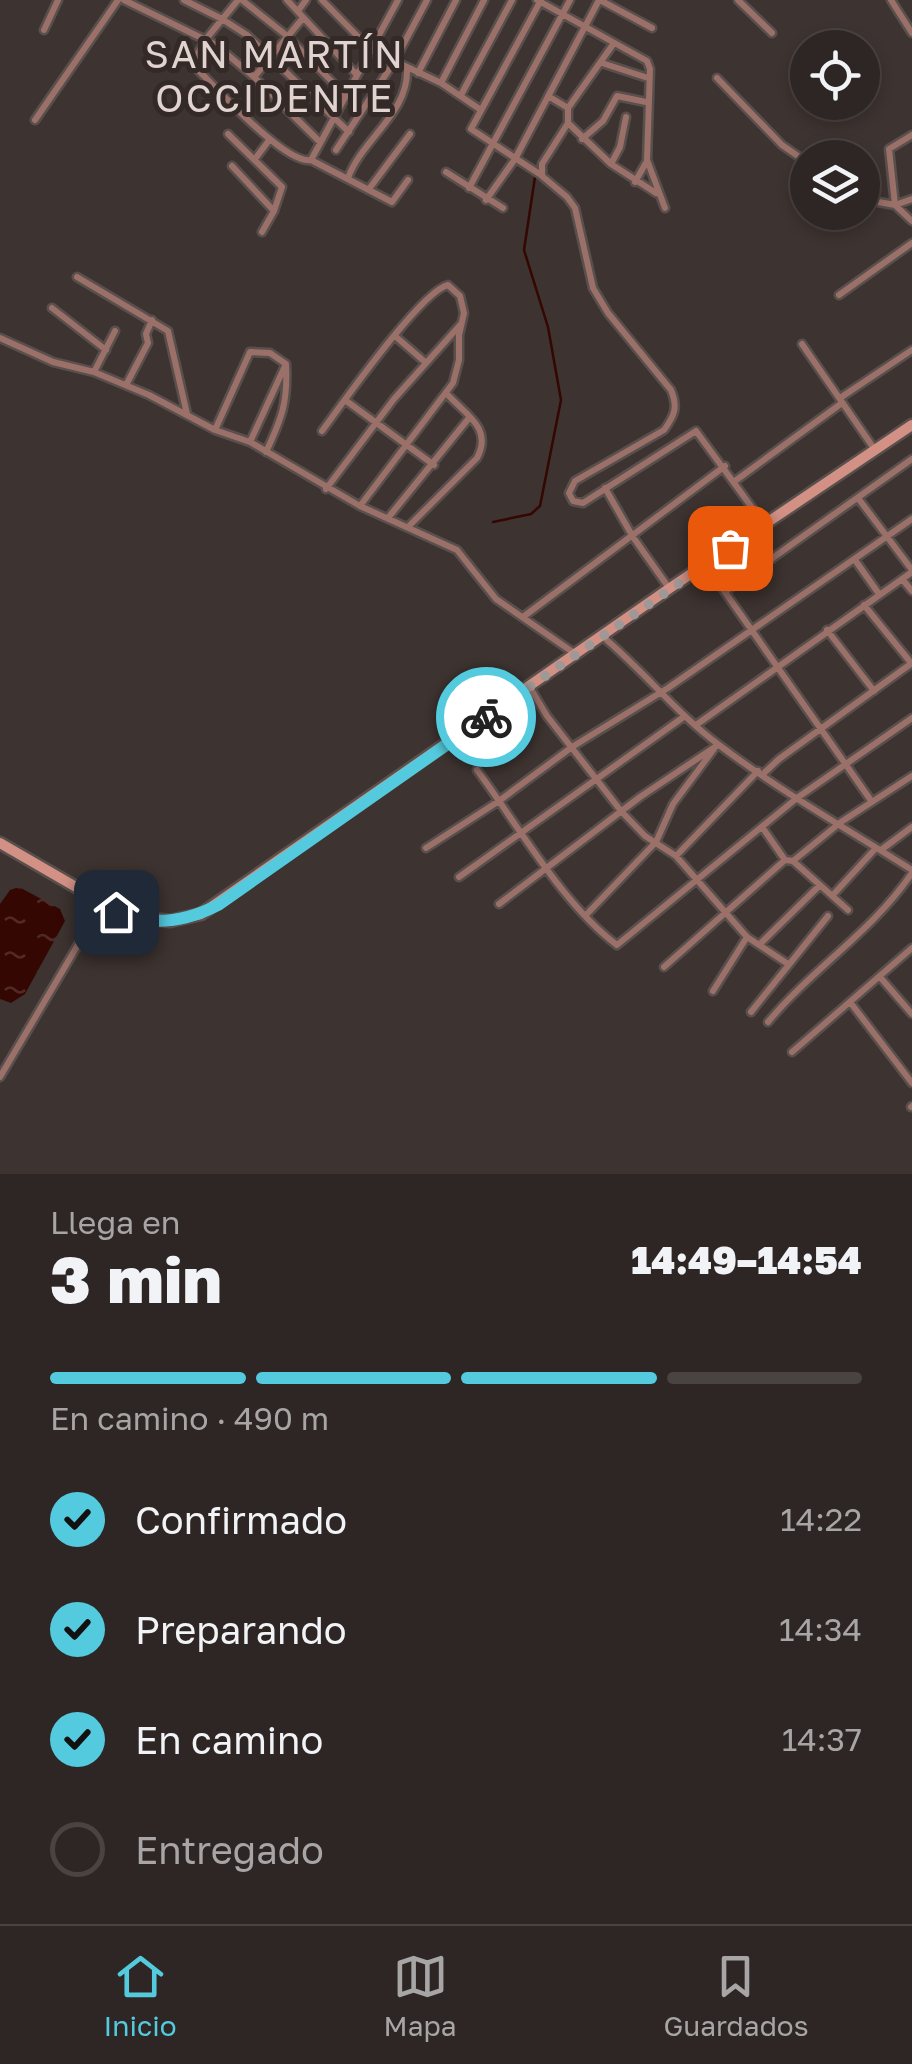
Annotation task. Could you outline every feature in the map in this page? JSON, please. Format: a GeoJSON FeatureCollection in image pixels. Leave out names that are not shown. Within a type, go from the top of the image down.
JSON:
{"type":"FeatureCollection","features":[{"type":"Feature","properties":{"kind":"street"},"geometry":{"type":"LineString","coordinates":[[44,30],[58,0]]}},
{"type":"Feature","properties":{"kind":"street"},"geometry":{"type":"LineString","coordinates":[[34,120],[121,0],[206,39],[254,77],[320,142]]}},
{"type":"Feature","properties":{"kind":"street"},"geometry":{"type":"LineString","coordinates":[[184,0],[222,18],[270,57],[349,132]]}},
{"type":"Feature","properties":{"kind":"street"},"geometry":{"type":"LineString","coordinates":[[346,96],[286,35],[240,0],[206,39],[192,64],[270,140],[300,160],[311,160],[392,202],[408,180]]}},
{"type":"Feature","properties":{"kind":"street"},"geometry":{"type":"LineString","coordinates":[[287,0],[357,75]]}},
{"type":"Feature","properties":{"kind":"street"},"geometry":{"type":"LineString","coordinates":[[254,77],[286,35],[306,0]]}},
{"type":"Feature","properties":{"kind":"street"},"geometry":{"type":"LineString","coordinates":[[322,0],[371,50],[441,82],[481,110]]}},
{"type":"Feature","properties":{"kind":"street"},"geometry":{"type":"LineString","coordinates":[[311,160],[397,0]]}},
{"type":"Feature","properties":{"kind":"street"},"geometry":{"type":"LineString","coordinates":[[336,150],[394,62],[427,0]]}},
{"type":"Feature","properties":{"kind":"street"},"geometry":{"type":"LineString","coordinates":[[418,73],[456,0]]}},
{"type":"Feature","properties":{"kind":"street"},"geometry":{"type":"LineString","coordinates":[[441,82],[484,0]]}},
{"type":"Feature","properties":{"kind":"street"},"geometry":{"type":"LineString","coordinates":[[461,96],[512,0]]}},
{"type":"Feature","properties":{"kind":"street"},"geometry":{"type":"LineString","coordinates":[[469,188],[570,0]]}},
{"type":"Feature","properties":{"kind":"street"},"geometry":{"type":"LineString","coordinates":[[486,200],[515,159],[600,0],[652,28]]}},
{"type":"Feature","properties":{"kind":"street"},"geometry":{"type":"LineString","coordinates":[[738,0],[772,33]]}},
{"type":"Feature","properties":{"kind":"street"},"geometry":{"type":"LineString","coordinates":[[892,0],[912,32]]}},
{"type":"Feature","properties":{"kind":"street"},"geometry":{"type":"LineString","coordinates":[[664,208],[647,160],[649,64],[644,57],[539,1],[471,129],[567,197],[574,208],[593,288],[671,390],[677,404],[664,430],[575,481],[569,492],[573,501],[583,503],[696,431],[736,481],[772,558]]}},
{"type":"Feature","properties":{"kind":"street"},"geometry":{"type":"LineString","coordinates":[[542,176],[542,164],[568,122],[568,108],[614,43]]}},
{"type":"Feature","properties":{"kind":"street"},"geometry":{"type":"LineString","coordinates":[[602,63],[649,78]]}},
{"type":"Feature","properties":{"kind":"street"},"geometry":{"type":"LineString","coordinates":[[348,178],[360,154],[400,102],[408,85],[408,69]]}},
{"type":"Feature","properties":{"kind":"street"},"geometry":{"type":"LineString","coordinates":[[717,78],[790,150]]}},
{"type":"Feature","properties":{"kind":"street"},"geometry":{"type":"LineString","coordinates":[[547,96],[568,108]]}},
{"type":"Feature","properties":{"kind":"street"},"geometry":{"type":"LineString","coordinates":[[582,139],[603,121],[617,96],[646,102]]}},
{"type":"Feature","properties":{"kind":"street"},"geometry":{"type":"LineString","coordinates":[[611,164],[620,147],[626,117]]}},
{"type":"Feature","properties":{"kind":"street"},"geometry":{"type":"LineString","coordinates":[[568,122],[611,164],[658,194]]}},
{"type":"Feature","properties":{"kind":"street"},"geometry":{"type":"LineString","coordinates":[[228,134],[282,187],[262,232]]}},
{"type":"Feature","properties":{"kind":"street"},"geometry":{"type":"LineString","coordinates":[[369,189],[410,134]]}},
{"type":"Feature","properties":{"kind":"street"},"geometry":{"type":"LineString","coordinates":[[912,135],[889,147],[896,205],[912,221]]}},
{"type":"Feature","properties":{"kind":"street"},"geometry":{"type":"LineString","coordinates":[[255,160],[270,140]]}},
{"type":"Feature","properties":{"kind":"street"},"geometry":{"type":"LineString","coordinates":[[635,182],[647,160]]}},
{"type":"Feature","properties":{"kind":"street"},"geometry":{"type":"LineString","coordinates":[[232,166],[274,211]]}},
{"type":"Feature","properties":{"kind":"street"},"geometry":{"type":"LineString","coordinates":[[446,172],[503,208]]}},
{"type":"Feature","properties":{"kind":"street"},"geometry":{"type":"LineString","coordinates":[[880,202],[896,205],[912,199]]}},
{"type":"Feature","properties":{"kind":"street"},"geometry":{"type":"LineString","coordinates":[[838,295],[912,242]]}},
{"type":"Feature","properties":{"kind":"street"},"geometry":{"type":"LineString","coordinates":[[77,277],[168,331],[187,414]]}},
{"type":"Feature","properties":{"kind":"street"},"geometry":{"type":"LineString","coordinates":[[322,432],[395,336],[437,289],[445,285],[454,289],[463,302],[462,322],[459,360],[446,394],[360,506]]}},
{"type":"Feature","properties":{"kind":"street"},"geometry":{"type":"LineString","coordinates":[[52,308],[106,350]]}},
{"type":"Feature","properties":{"kind":"street"},"geometry":{"type":"LineString","coordinates":[[126,386],[148,342],[146,334],[152,320]]}},
{"type":"Feature","properties":{"kind":"street"},"geometry":{"type":"LineString","coordinates":[[326,489],[424,362],[462,322]]}},
{"type":"Feature","properties":{"kind":"street"},"geometry":{"type":"LineString","coordinates":[[94,372],[114,330]]}},
{"type":"Feature","properties":{"kind":"street"},"geometry":{"type":"LineString","coordinates":[[395,336],[424,362]]}},
{"type":"Feature","properties":{"kind":"street"},"geometry":{"type":"LineString","coordinates":[[0,338],[53,362],[94,372],[215,430],[250,442],[326,489],[461,554],[496,599],[575,654]]}},
{"type":"Feature","properties":{"kind":"street"},"geometry":{"type":"LineString","coordinates":[[802,344],[875,450]]}},
{"type":"Feature","properties":{"kind":"street"},"geometry":{"type":"LineString","coordinates":[[736,481],[912,350]]}},
{"type":"Feature","properties":{"kind":"street"},"geometry":{"type":"LineString","coordinates":[[215,430],[250,352],[270,353],[286,364]]}},
{"type":"Feature","properties":{"kind":"street"},"geometry":{"type":"LineString","coordinates":[[250,442],[286,364]]}},
{"type":"Feature","properties":{"kind":"street"},"geometry":{"type":"LineString","coordinates":[[266,452],[284,413],[288,390],[286,364]]}},
{"type":"Feature","properties":{"kind":"street"},"geometry":{"type":"LineString","coordinates":[[408,527],[477,458],[484,444],[482,432],[446,394]]}},
{"type":"Feature","properties":{"kind":"street"},"geometry":{"type":"LineString","coordinates":[[345,400],[434,465]]}},
{"type":"Feature","properties":{"kind":"street"},"geometry":{"type":"LineString","coordinates":[[388,518],[469,418]]}},
{"type":"Feature","properties":{"kind":"street"},"geometry":{"type":"LineString","coordinates":[[0,843],[126,916],[151,922],[201,914],[912,425]]}},
{"type":"Feature","properties":{"kind":"street"},"geometry":{"type":"LineString","coordinates":[[726,592],[912,459]]}},
{"type":"Feature","properties":{"kind":"street"},"geometry":{"type":"LineString","coordinates":[[523,617],[725,466]]}},
{"type":"Feature","properties":{"kind":"street"},"geometry":{"type":"LineString","coordinates":[[605,488],[670,588]]}},
{"type":"Feature","properties":{"kind":"street"},"geometry":{"type":"LineString","coordinates":[[696,725],[912,571],[858,498]]}},
{"type":"Feature","properties":{"kind":"street"},"geometry":{"type":"LineString","coordinates":[[426,848],[912,520]]}},
{"type":"Feature","properties":{"kind":"street"},"geometry":{"type":"LineString","coordinates":[[855,560],[879,594]]}},
{"type":"Feature","properties":{"kind":"street"},"geometry":{"type":"LineString","coordinates":[[705,564],[872,802]]}},
{"type":"Feature","properties":{"kind":"street"},"geometry":{"type":"LineString","coordinates":[[902,579],[912,591]]}},
{"type":"Feature","properties":{"kind":"street"},"geometry":{"type":"LineString","coordinates":[[676,856],[761,772],[912,664],[864,605]]}},
{"type":"Feature","properties":{"kind":"street"},"geometry":{"type":"LineString","coordinates":[[827,630],[874,691]]}},
{"type":"Feature","properties":{"kind":"street"},"geometry":{"type":"LineString","coordinates":[[602,636],[718,744],[912,872],[872,922],[788,998],[768,1022]]}},
{"type":"Feature","properties":{"kind":"street"},"geometry":{"type":"LineString","coordinates":[[529,686],[621,811],[645,836],[676,856],[747,936],[788,964]]}},
{"type":"Feature","properties":{"kind":"street"},"geometry":{"type":"LineString","coordinates":[[459,877],[685,716]]}},
{"type":"Feature","properties":{"kind":"street"},"geometry":{"type":"LineString","coordinates":[[478,770],[546,867],[617,946],[797,798],[912,718]]}},
{"type":"Feature","properties":{"kind":"street"},"geometry":{"type":"LineString","coordinates":[[499,904],[621,811],[718,744]]}},
{"type":"Feature","properties":{"kind":"street"},"geometry":{"type":"LineString","coordinates":[[586,915],[656,842],[674,804],[718,744]]}},
{"type":"Feature","properties":{"kind":"street"},"geometry":{"type":"LineString","coordinates":[[664,967],[722,912],[789,860],[912,776]]}},
{"type":"Feature","properties":{"kind":"street"},"geometry":{"type":"LineString","coordinates":[[762,827],[789,860],[848,910]]}},
{"type":"Feature","properties":{"kind":"street"},"geometry":{"type":"LineString","coordinates":[[832,896],[879,849],[912,827]]}},
{"type":"Feature","properties":{"kind":"street"},"geometry":{"type":"LineString","coordinates":[[760,944],[820,885]]}},
{"type":"Feature","properties":{"kind":"street"},"geometry":{"type":"LineString","coordinates":[[0,1077],[102,904]]}},
{"type":"Feature","properties":{"kind":"street"},"geometry":{"type":"LineString","coordinates":[[751,1012],[828,916]]}},
{"type":"Feature","properties":{"kind":"street"},"geometry":{"type":"LineString","coordinates":[[713,991],[747,936]]}},
{"type":"Feature","properties":{"kind":"street"},"geometry":{"type":"LineString","coordinates":[[792,1052],[912,948]]}},
{"type":"Feature","properties":{"kind":"street"},"geometry":{"type":"LineString","coordinates":[[880,977],[912,1014]]}},
{"type":"Feature","properties":{"kind":"street"},"geometry":{"type":"LineString","coordinates":[[850,1002],[912,1083]]}},
{"type":"Feature","properties":{"kind":"water"},"geometry":{"type":"Polygon","coordinates":[[[19,887],[60,909],[65,921],[25,994],[11,1003],[0,999],[0,904],[10,890],[19,887]]]}},
{"type":"Feature","properties":{"kind":"waterway"},"geometry":{"type":"LineString","coordinates":[[493,522],[531,514],[540,506],[561,400],[548,327],[524,250],[535,177]]}},
{"type":"Feature","properties":{"kind":"way so far"},"geometry":{"type":"LineString","coordinates":[[486,717],[730,548]]}},
{"type":"Feature","properties":{"kind":"district","name":"SAN MARTÍN OCCIDENTE"},"geometry":{"type":"Point","coordinates":[275,76]}},
{"type":"Feature","properties":{"kind":"route"},"geometry":{"type":"LineString","coordinates":[[116,912],[151,922],[201,914],[486,717]]}}]}
